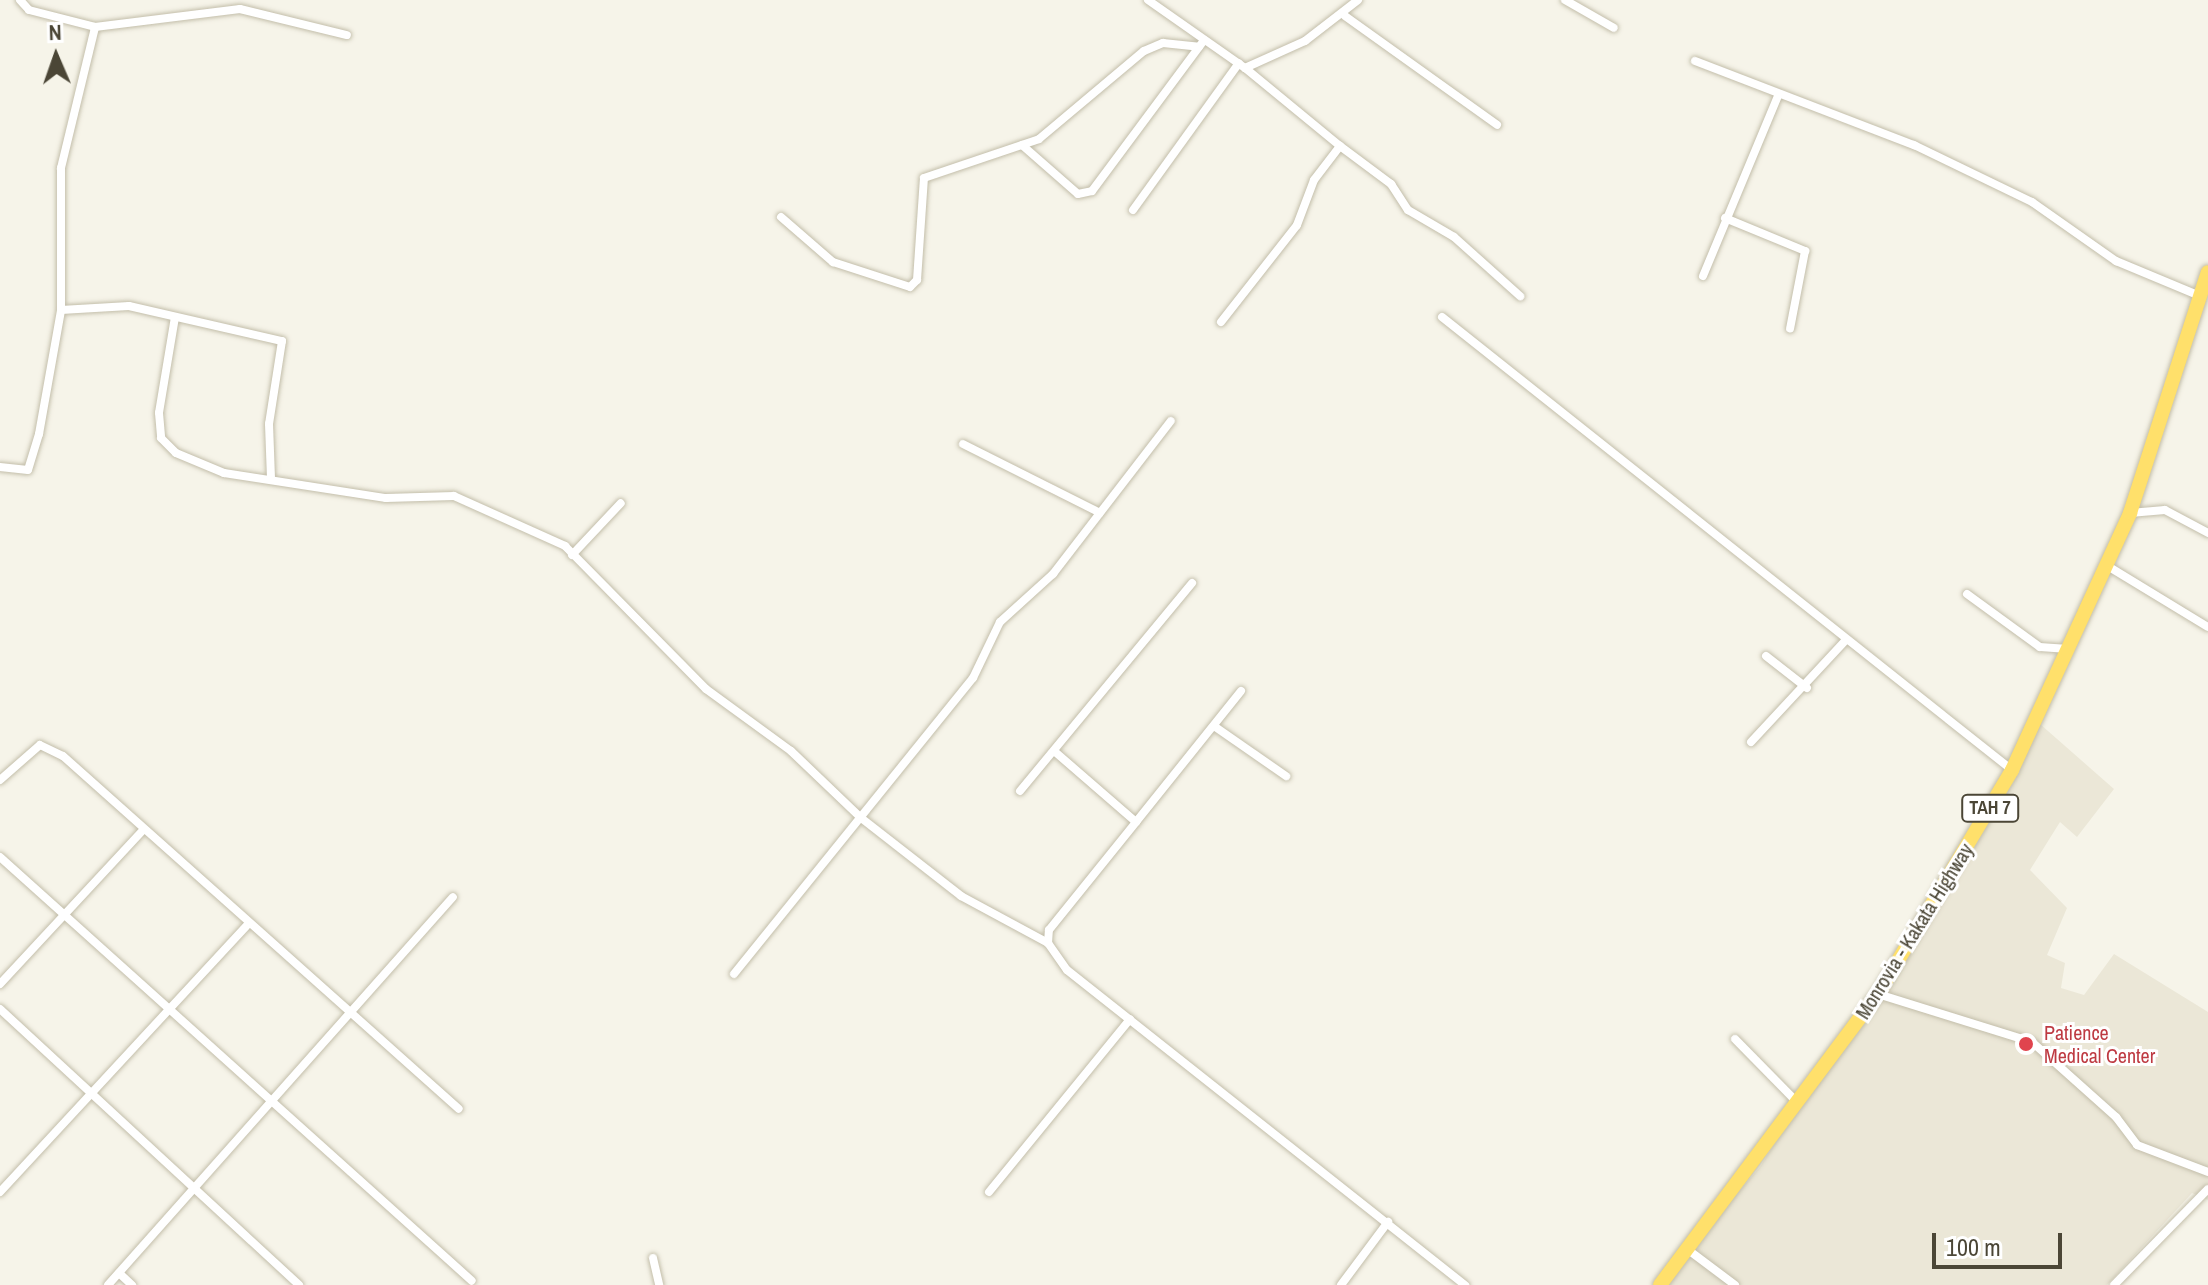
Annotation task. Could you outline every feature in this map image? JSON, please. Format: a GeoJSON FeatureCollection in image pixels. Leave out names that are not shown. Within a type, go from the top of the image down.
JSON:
{"type":"FeatureCollection","features":[{"type":"Feature","properties":{"kind":"highway","name":"Monrovia - Kakata Highway"},"geometry":{"type":"LineString","coordinates":[[1660,1285],[1878,994],[2012,770],[2073,650],[2130,513],[2208,272]]}},
{"type":"Feature","properties":{"kind":"street"},"geometry":{"type":"LineString","coordinates":[[20,0],[29,10],[95,27],[241,5],[347,35]]}},
{"type":"Feature","properties":{"kind":"street"},"geometry":{"type":"LineString","coordinates":[[1148,0],[1202,44],[1242,66],[1391,184],[1408,210],[1454,237],[1520,296]]}},
{"type":"Feature","properties":{"kind":"street"},"geometry":{"type":"LineString","coordinates":[[1133,210],[1242,66],[1345,16],[1358,0]]}},
{"type":"Feature","properties":{"kind":"street"},"geometry":{"type":"LineString","coordinates":[[1565,0],[1614,28]]}},
{"type":"Feature","properties":{"kind":"street"},"geometry":{"type":"LineString","coordinates":[[1345,16],[1497,125]]}},
{"type":"Feature","properties":{"kind":"street"},"geometry":{"type":"LineString","coordinates":[[0,467],[28,470],[32,463],[61,310],[61,168],[95,27]]}},
{"type":"Feature","properties":{"kind":"street"},"geometry":{"type":"LineString","coordinates":[[781,217],[833,262],[910,287],[917,280],[924,178],[1039,139],[1144,51],[1163,43],[1202,44]]}},
{"type":"Feature","properties":{"kind":"street"},"geometry":{"type":"LineString","coordinates":[[1022,145],[1078,194],[1092,191],[1202,44]]}},
{"type":"Feature","properties":{"kind":"street"},"geometry":{"type":"LineString","coordinates":[[1695,61],[1778,96],[1914,145],[2032,202],[2116,261],[2200,296]]}},
{"type":"Feature","properties":{"kind":"street"},"geometry":{"type":"LineString","coordinates":[[1703,276],[1778,96]]}},
{"type":"Feature","properties":{"kind":"street"},"geometry":{"type":"LineString","coordinates":[[1221,322],[1297,225],[1314,180],[1340,146]]}},
{"type":"Feature","properties":{"kind":"street"},"geometry":{"type":"LineString","coordinates":[[1725,218],[1805,251],[1790,329]]}},
{"type":"Feature","properties":{"kind":"street"},"geometry":{"type":"LineString","coordinates":[[61,310],[129,306],[282,341],[269,424],[271,479]]}},
{"type":"Feature","properties":{"kind":"street"},"geometry":{"type":"LineString","coordinates":[[175,317],[161,438],[202,466],[386,498],[454,496],[549,536],[572,555],[706,689],[791,751],[860,817],[961,896],[1048,943],[1067,970],[1465,1285]]}},
{"type":"Feature","properties":{"kind":"street"},"geometry":{"type":"LineString","coordinates":[[1442,317],[1845,641],[2012,770]]}},
{"type":"Feature","properties":{"kind":"street"},"geometry":{"type":"LineString","coordinates":[[734,974],[973,678],[1000,622],[1053,574],[1171,421]]}},
{"type":"Feature","properties":{"kind":"street"},"geometry":{"type":"LineString","coordinates":[[963,444],[1100,513]]}},
{"type":"Feature","properties":{"kind":"street"},"geometry":{"type":"LineString","coordinates":[[572,555],[621,503]]}},
{"type":"Feature","properties":{"kind":"street"},"geometry":{"type":"LineString","coordinates":[[2130,513],[2165,510],[2208,533]]}},
{"type":"Feature","properties":{"kind":"street"},"geometry":{"type":"LineString","coordinates":[[2106,565],[2208,627]]}},
{"type":"Feature","properties":{"kind":"street"},"geometry":{"type":"LineString","coordinates":[[1020,791],[1192,583]]}},
{"type":"Feature","properties":{"kind":"street"},"geometry":{"type":"LineString","coordinates":[[1967,594],[2040,647],[2073,650]]}},
{"type":"Feature","properties":{"kind":"street"},"geometry":{"type":"LineString","coordinates":[[1751,742],[1807,688],[1845,641]]}},
{"type":"Feature","properties":{"kind":"street"},"geometry":{"type":"LineString","coordinates":[[1766,656],[1807,688]]}},
{"type":"Feature","properties":{"kind":"street"},"geometry":{"type":"LineString","coordinates":[[1048,943],[1049,930],[1241,691]]}},
{"type":"Feature","properties":{"kind":"street"},"geometry":{"type":"LineString","coordinates":[[1214,726],[1286,776]]}},
{"type":"Feature","properties":{"kind":"street"},"geometry":{"type":"LineString","coordinates":[[0,780],[45,744],[348,1015],[459,1109]]}},
{"type":"Feature","properties":{"kind":"street"},"geometry":{"type":"LineString","coordinates":[[1054,751],[1136,822]]}},
{"type":"Feature","properties":{"kind":"street"},"geometry":{"type":"LineString","coordinates":[[0,984],[62,913],[142,831]]}},
{"type":"Feature","properties":{"kind":"street"},"geometry":{"type":"LineString","coordinates":[[0,857],[269,1104],[472,1281]]}},
{"type":"Feature","properties":{"kind":"street"},"geometry":{"type":"LineString","coordinates":[[108,1285],[453,897]]}},
{"type":"Feature","properties":{"kind":"street"},"geometry":{"type":"LineString","coordinates":[[0,1192],[248,924]]}},
{"type":"Feature","properties":{"kind":"street"},"geometry":{"type":"LineString","coordinates":[[1878,994],[2032,1042],[2116,1117],[2137,1145],[2208,1172]]}},
{"type":"Feature","properties":{"kind":"street"},"geometry":{"type":"LineString","coordinates":[[0,1009],[196,1186],[299,1285]]}},
{"type":"Feature","properties":{"kind":"street"},"geometry":{"type":"LineString","coordinates":[[989,1192],[1130,1019]]}},
{"type":"Feature","properties":{"kind":"street"},"geometry":{"type":"LineString","coordinates":[[1735,1039],[1797,1102]]}},
{"type":"Feature","properties":{"kind":"street"},"geometry":{"type":"LineString","coordinates":[[2114,1285],[2208,1189]]}},
{"type":"Feature","properties":{"kind":"street"},"geometry":{"type":"LineString","coordinates":[[1341,1285],[1388,1222]]}},
{"type":"Feature","properties":{"kind":"street"},"geometry":{"type":"LineString","coordinates":[[1687,1249],[1735,1285]]}},
{"type":"Feature","properties":{"kind":"street"},"geometry":{"type":"LineString","coordinates":[[653,1258],[659,1285]]}},
{"type":"Feature","properties":{"kind":"street"},"geometry":{"type":"LineString","coordinates":[[119,1273],[132,1285]]}},
{"type":"Feature","properties":{"kind":"shaded area"},"geometry":{"type":"Polygon","coordinates":[[[2040,724],[2114,789],[2077,837],[2060,822],[2030,870],[2067,908],[2047,955],[2065,963],[2061,988],[2084,995],[2114,954],[2208,1012],[2208,1200],[2192,1193],[2107,1285],[1659,1285],[1760,1167],[2040,724]]]}},
{"type":"Feature","properties":{"kind":"place","name":"Patience Medical Center"},"geometry":{"type":"Point","coordinates":[2026,1044]}}]}
